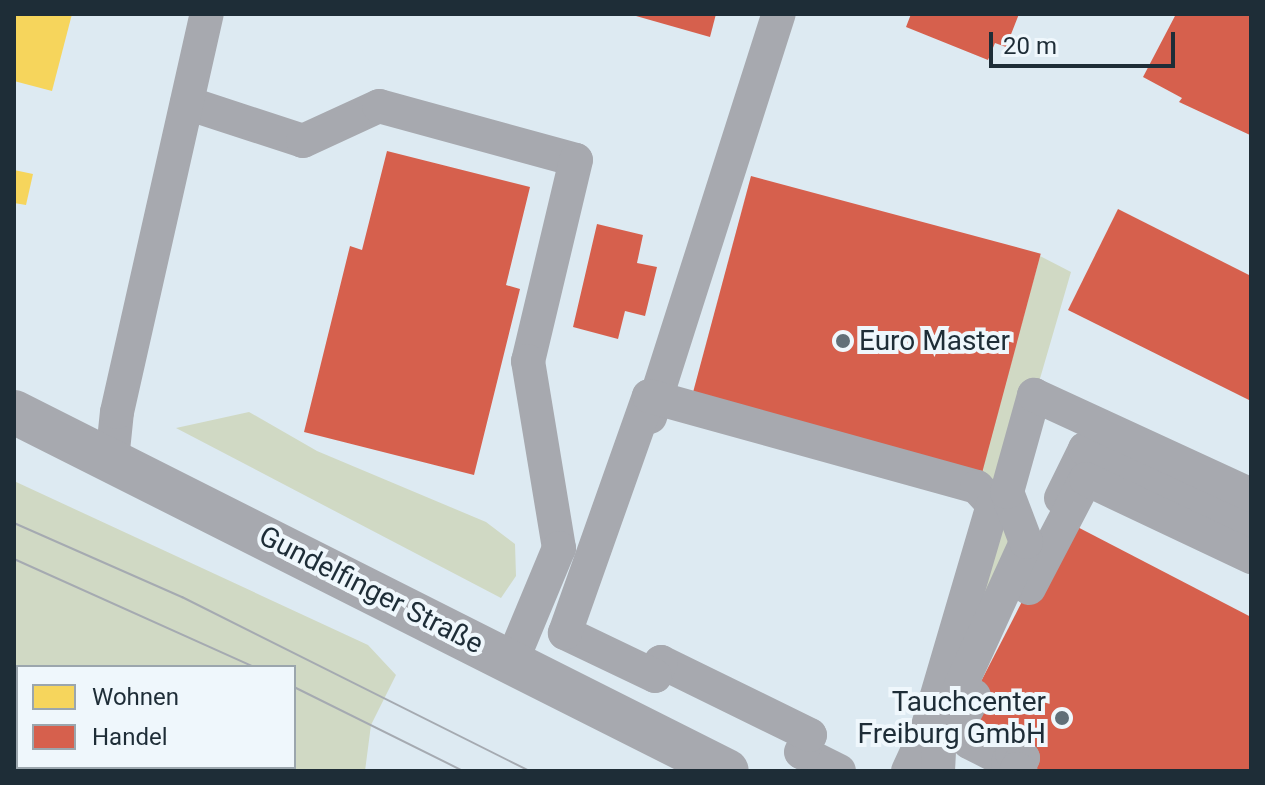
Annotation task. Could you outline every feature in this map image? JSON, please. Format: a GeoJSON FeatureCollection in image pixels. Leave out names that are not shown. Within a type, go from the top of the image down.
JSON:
{"type":"FeatureCollection","features":[{"type":"Feature","properties":{"kind":"street","name":"Gundelfinger Straße"},"geometry":{"type":"LineString","coordinates":[[14,412],[727,771]]}},
{"type":"Feature","properties":{"kind":"lane"},"geometry":{"type":"LineString","coordinates":[[112,460],[117,412],[207,14]]}},
{"type":"Feature","properties":{"kind":"lane"},"geometry":{"type":"LineString","coordinates":[[563,687],[779,14]]}},
{"type":"Feature","properties":{"kind":"lane"},"geometry":{"type":"LineString","coordinates":[[187,103],[303,141],[379,106],[576,160],[528,361],[559,548],[512,661]]}},
{"type":"Feature","properties":{"kind":"lane"},"geometry":{"type":"LineString","coordinates":[[938,771],[940,731],[1026,542],[1007,492],[1034,395],[1251,495]]}},
{"type":"Feature","properties":{"kind":"lane"},"geometry":{"type":"LineString","coordinates":[[656,398],[977,487],[993,505],[926,732],[908,771]]}},
{"type":"Feature","properties":{"kind":"lane"},"geometry":{"type":"LineString","coordinates":[[953,771],[948,726],[1085,449],[1251,530]]}},
{"type":"Feature","properties":{"kind":"lane"},"geometry":{"type":"LineString","coordinates":[[1021,771],[1017,769],[1023,758],[1012,753],[1008,762],[969,742],[973,736],[957,728],[1086,479],[1251,557]]}},
{"type":"Feature","properties":{"kind":"lane"},"geometry":{"type":"LineString","coordinates":[[579,640],[655,676],[661,662],[810,735],[801,752],[839,771]]}},
{"type":"Feature","properties":{"kind":"green space"},"geometry":{"type":"Polygon","coordinates":[[[1040,256],[1071,272],[1007,492],[1026,542],[910,764],[984,532],[977,487],[1040,256]]]}},
{"type":"Feature","properties":{"kind":"green space"},"geometry":{"type":"Polygon","coordinates":[[[249,412],[317,451],[486,522],[515,544],[516,576],[501,598],[176,428],[249,412]]]}},
{"type":"Feature","properties":{"kind":"green space"},"geometry":{"type":"Polygon","coordinates":[[[14,481],[368,645],[396,675],[371,725],[365,771],[14,771],[14,481]]]}},
{"type":"Feature","properties":{"kind":"building: Wohnen"},"geometry":{"type":"Polygon","coordinates":[[[14,14],[72,14],[52,91],[14,81],[14,14]]]}},
{"type":"Feature","properties":{"kind":"building: Wohnen"},"geometry":{"type":"Polygon","coordinates":[[[14,170],[33,174],[26,205],[14,203],[14,170]]]}},
{"type":"Feature","properties":{"kind":"building: Handel"},"geometry":{"type":"Polygon","coordinates":[[[629,14],[716,14],[710,37],[629,14]]]}},
{"type":"Feature","properties":{"kind":"building: Handel"},"geometry":{"type":"Polygon","coordinates":[[[911,14],[1019,14],[1006,47],[995,43],[988,60],[906,27],[911,14]]]}},
{"type":"Feature","properties":{"kind":"building: Handel"},"geometry":{"type":"Polygon","coordinates":[[[1176,14],[1251,14],[1250,135],[1179,102],[1182,98],[1143,77],[1176,14]]]}},
{"type":"Feature","properties":{"kind":"building: Handel"},"geometry":{"type":"Polygon","coordinates":[[[387,151],[530,187],[506,285],[520,289],[474,475],[304,432],[350,246],[362,250],[387,151]]]}},
{"type":"Feature","properties":{"kind":"building: Handel"},"geometry":{"type":"Polygon","coordinates":[[[751,176],[1041,254],[979,485],[689,408],[751,176]]]}},
{"type":"Feature","properties":{"kind":"building: Handel"},"geometry":{"type":"Polygon","coordinates":[[[1118,209],[1251,276],[1251,401],[1068,310],[1118,209]]]}},
{"type":"Feature","properties":{"kind":"building: Handel"},"geometry":{"type":"Polygon","coordinates":[[[597,224],[643,235],[637,263],[657,267],[645,316],[625,311],[618,339],[573,327],[597,224]]]}},
{"type":"Feature","properties":{"kind":"building: Handel"},"geometry":{"type":"Polygon","coordinates":[[[1064,520],[1251,617],[1251,771],[1021,771],[957,728],[1064,520]]]}},
{"type":"Feature","properties":{"kind":"waterway"},"geometry":{"type":"LineString","coordinates":[[166,769],[170,771]]}},
{"type":"Feature","properties":{"kind":"tram line"},"geometry":{"type":"LineString","coordinates":[[14,523],[182,597],[530,771]]}},
{"type":"Feature","properties":{"kind":"tram line"},"geometry":{"type":"LineString","coordinates":[[14,559],[250,665]]}},
{"type":"Feature","properties":{"kind":"tram line"},"geometry":{"type":"LineString","coordinates":[[296,688],[463,771]]}},
{"type":"Feature","properties":{"kind":"place","name":"Euro Master"},"geometry":{"type":"Point","coordinates":[843,341]}},
{"type":"Feature","properties":{"kind":"place","name":"Tauchcenter Freiburg GmbH"},"geometry":{"type":"Point","coordinates":[1062,718]}}]}
